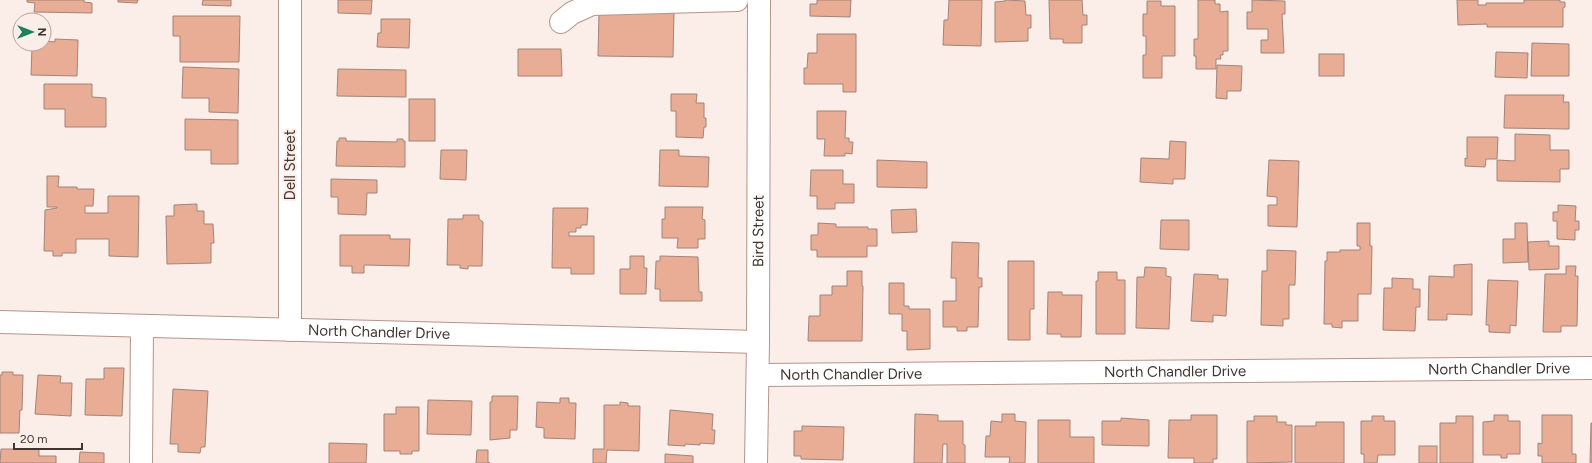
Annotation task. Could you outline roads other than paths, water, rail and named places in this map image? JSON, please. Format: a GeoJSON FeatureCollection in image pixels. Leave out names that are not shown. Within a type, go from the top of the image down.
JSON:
{"type":"FeatureCollection","features":[{"type":"Feature","properties":{"kind":"street","name":"Dell Street"},"geometry":{"type":"LineString","coordinates":[[290,0],[290,330]]}},
{"type":"Feature","properties":{"kind":"street"},"geometry":{"type":"LineString","coordinates":[[562,22],[572,13],[592,4],[737,0]]}},
{"type":"Feature","properties":{"kind":"street","name":"Bird Street"},"geometry":{"type":"LineString","coordinates":[[756,463],[758,375],[759,0]]}},
{"type":"Feature","properties":{"kind":"street","name":"North Chandler Drive"},"geometry":{"type":"LineString","coordinates":[[0,322],[758,342]]}},
{"type":"Feature","properties":{"kind":"street"},"geometry":{"type":"LineString","coordinates":[[141,463],[142,326]]}},
{"type":"Feature","properties":{"kind":"street","name":"North Chandler Drive"},"geometry":{"type":"LineString","coordinates":[[758,375],[1592,368]]}}]}
